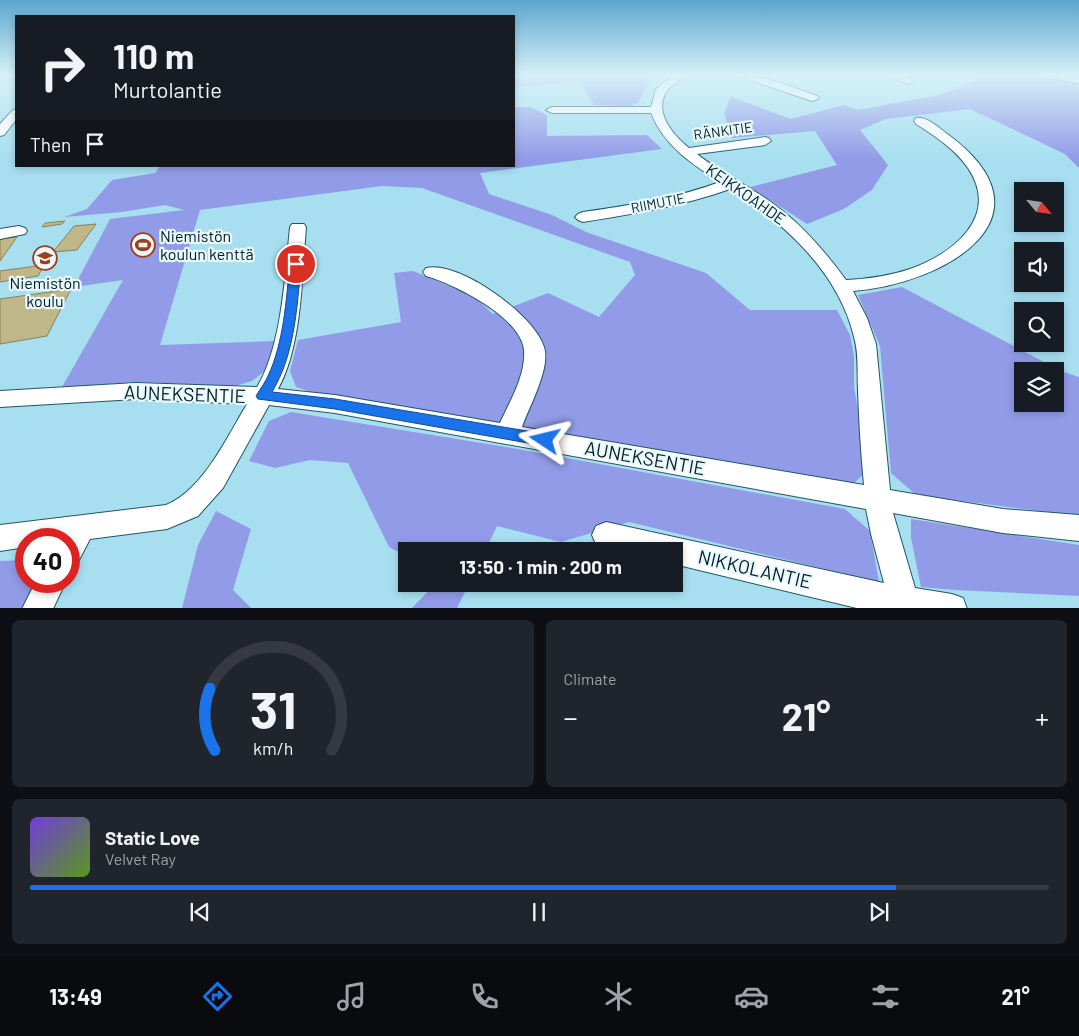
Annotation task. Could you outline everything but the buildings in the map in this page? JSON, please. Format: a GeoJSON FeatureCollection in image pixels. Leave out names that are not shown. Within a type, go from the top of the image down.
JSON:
{"type":"FeatureCollection","features":[{"type":"Feature","properties":{"kind":"street"},"geometry":{"type":"LineString","coordinates":[[552,110],[654,110],[655,102]]}},
{"type":"Feature","properties":{"kind":"street","name":"KEIKKOAHDE"},"geometry":{"type":"LineString","coordinates":[[654,110],[662,127],[685,152],[765,205],[789,224],[812,249],[841,286],[863,330],[868,352],[879,499]]}},
{"type":"Feature","properties":{"kind":"street"},"geometry":{"type":"LineString","coordinates":[[0,132],[15,113]]}},
{"type":"Feature","properties":{"kind":"street"},"geometry":{"type":"LineString","coordinates":[[841,286],[891,280],[925,269],[953,256],[971,240],[983,222],[987,205],[984,185],[970,162],[955,146],[920,121]]}},
{"type":"Feature","properties":{"kind":"street","name":"RÄNKITIE"},"geometry":{"type":"LineString","coordinates":[[685,152],[765,141]]}},
{"type":"Feature","properties":{"kind":"street","name":"RIIMUTIE"},"geometry":{"type":"LineString","coordinates":[[583,217],[662,205],[690,198],[732,183]]}},
{"type":"Feature","properties":{"kind":"street"},"geometry":{"type":"LineString","coordinates":[[0,538],[167,517],[189,508],[214,480],[274,377],[290,316],[298,227]]}},
{"type":"Feature","properties":{"kind":"street"},"geometry":{"type":"LineString","coordinates":[[0,234],[19,231]]}},
{"type":"Feature","properties":{"kind":"street"},"geometry":{"type":"LineString","coordinates":[[432,272],[468,285],[489,297],[523,328],[534,347],[531,373],[508,433]]}},
{"type":"Feature","properties":{"kind":"street","name":"AUNEKSENTIE"},"geometry":{"type":"LineString","coordinates":[[0,400],[136,391],[263,396],[335,404],[1003,521],[1079,528]]}},
{"type":"Feature","properties":{"kind":"street"},"geometry":{"type":"LineString","coordinates":[[879,499],[882,524],[904,601]]}},
{"type":"Feature","properties":{"kind":"street"},"geometry":{"type":"LineString","coordinates":[[80,531],[82,527]]}},
{"type":"Feature","properties":{"kind":"street","name":"NIKKOLANTIE"},"geometry":{"type":"LineString","coordinates":[[606,535],[857,593],[952,608]]}},
{"type":"Feature","properties":{"kind":"street"},"geometry":{"type":"LineString","coordinates":[[37,608],[45,593]]}},
{"type":"Feature","properties":{"kind":"shaded area"},"geometry":{"type":"Polygon","coordinates":[[[593,102],[638,102],[630,106],[594,105],[593,102]]]}},
{"type":"Feature","properties":{"kind":"shaded area"},"geometry":{"type":"Polygon","coordinates":[[[729,102],[746,102],[791,119],[844,105],[858,110],[899,102],[1079,102],[1079,168],[1065,154],[970,109],[886,119],[860,130],[888,165],[872,190],[844,209],[807,224],[750,187],[837,165],[815,131],[732,138],[724,113],[729,102]]]}},
{"type":"Feature","properties":{"kind":"shaded area"},"geometry":{"type":"Polygon","coordinates":[[[515,107],[530,107],[547,115],[547,136],[647,135],[662,149],[480,173],[489,194],[552,215],[586,232],[706,273],[750,310],[837,310],[850,335],[854,356],[854,387],[865,450],[866,472],[853,484],[311,392],[296,387],[290,371],[298,340],[401,322],[394,273],[413,271],[475,297],[493,314],[548,293],[599,317],[635,275],[630,262],[422,188],[382,186],[200,210],[160,345],[275,341],[266,370],[252,381],[235,386],[137,382],[62,387],[123,280],[74,287],[110,219],[184,210],[165,205],[122,212],[64,217],[87,209],[112,180],[155,173],[159,167],[515,167],[515,107]]]}},
{"type":"Feature","properties":{"kind":"shaded area"},"geometry":{"type":"Polygon","coordinates":[[[902,287],[1014,346],[1014,352],[1025,352],[1044,362],[1014,362],[1014,412],[1064,412],[1064,372],[1079,377],[1079,516],[916,495],[891,473],[880,346],[858,295],[902,287]]]}},
{"type":"Feature","properties":{"kind":"shaded area"},"geometry":{"type":"Polygon","coordinates":[[[291,412],[506,447],[845,509],[870,531],[879,582],[629,522],[561,542],[497,526],[489,542],[398,542],[398,552],[389,547],[348,463],[310,460],[275,468],[249,461],[269,421],[291,412]]]}},
{"type":"Feature","properties":{"kind":"shaded area"},"geometry":{"type":"Polygon","coordinates":[[[216,511],[251,529],[233,590],[251,608],[182,608],[198,545],[216,511]]]}},
{"type":"Feature","properties":{"kind":"shaded area"},"geometry":{"type":"Polygon","coordinates":[[[911,519],[1079,545],[1079,596],[921,587],[911,538],[911,519]]]}},
{"type":"Feature","properties":{"kind":"shaded area"},"geometry":{"type":"Polygon","coordinates":[[[15,560],[15,593],[37,593],[28,608],[0,608],[0,561],[15,560]]]}},
{"type":"Feature","properties":{"kind":"shaded area"},"geometry":{"type":"Polygon","coordinates":[[[427,592],[465,592],[457,608],[412,608],[427,592]]]}},
{"type":"Feature","properties":{"kind":"place","name":"Niemistön koulun kenttä"},"geometry":{"type":"Point","coordinates":[143,245]}},
{"type":"Feature","properties":{"kind":"place","name":"Niemistön koulu"},"geometry":{"type":"Point","coordinates":[45,258]}},
{"type":"Feature","properties":{"kind":"route"},"geometry":{"type":"LineString","coordinates":[[296,264],[290,316],[282,353],[274,377],[263,396],[335,404],[545,440]]}}]}
